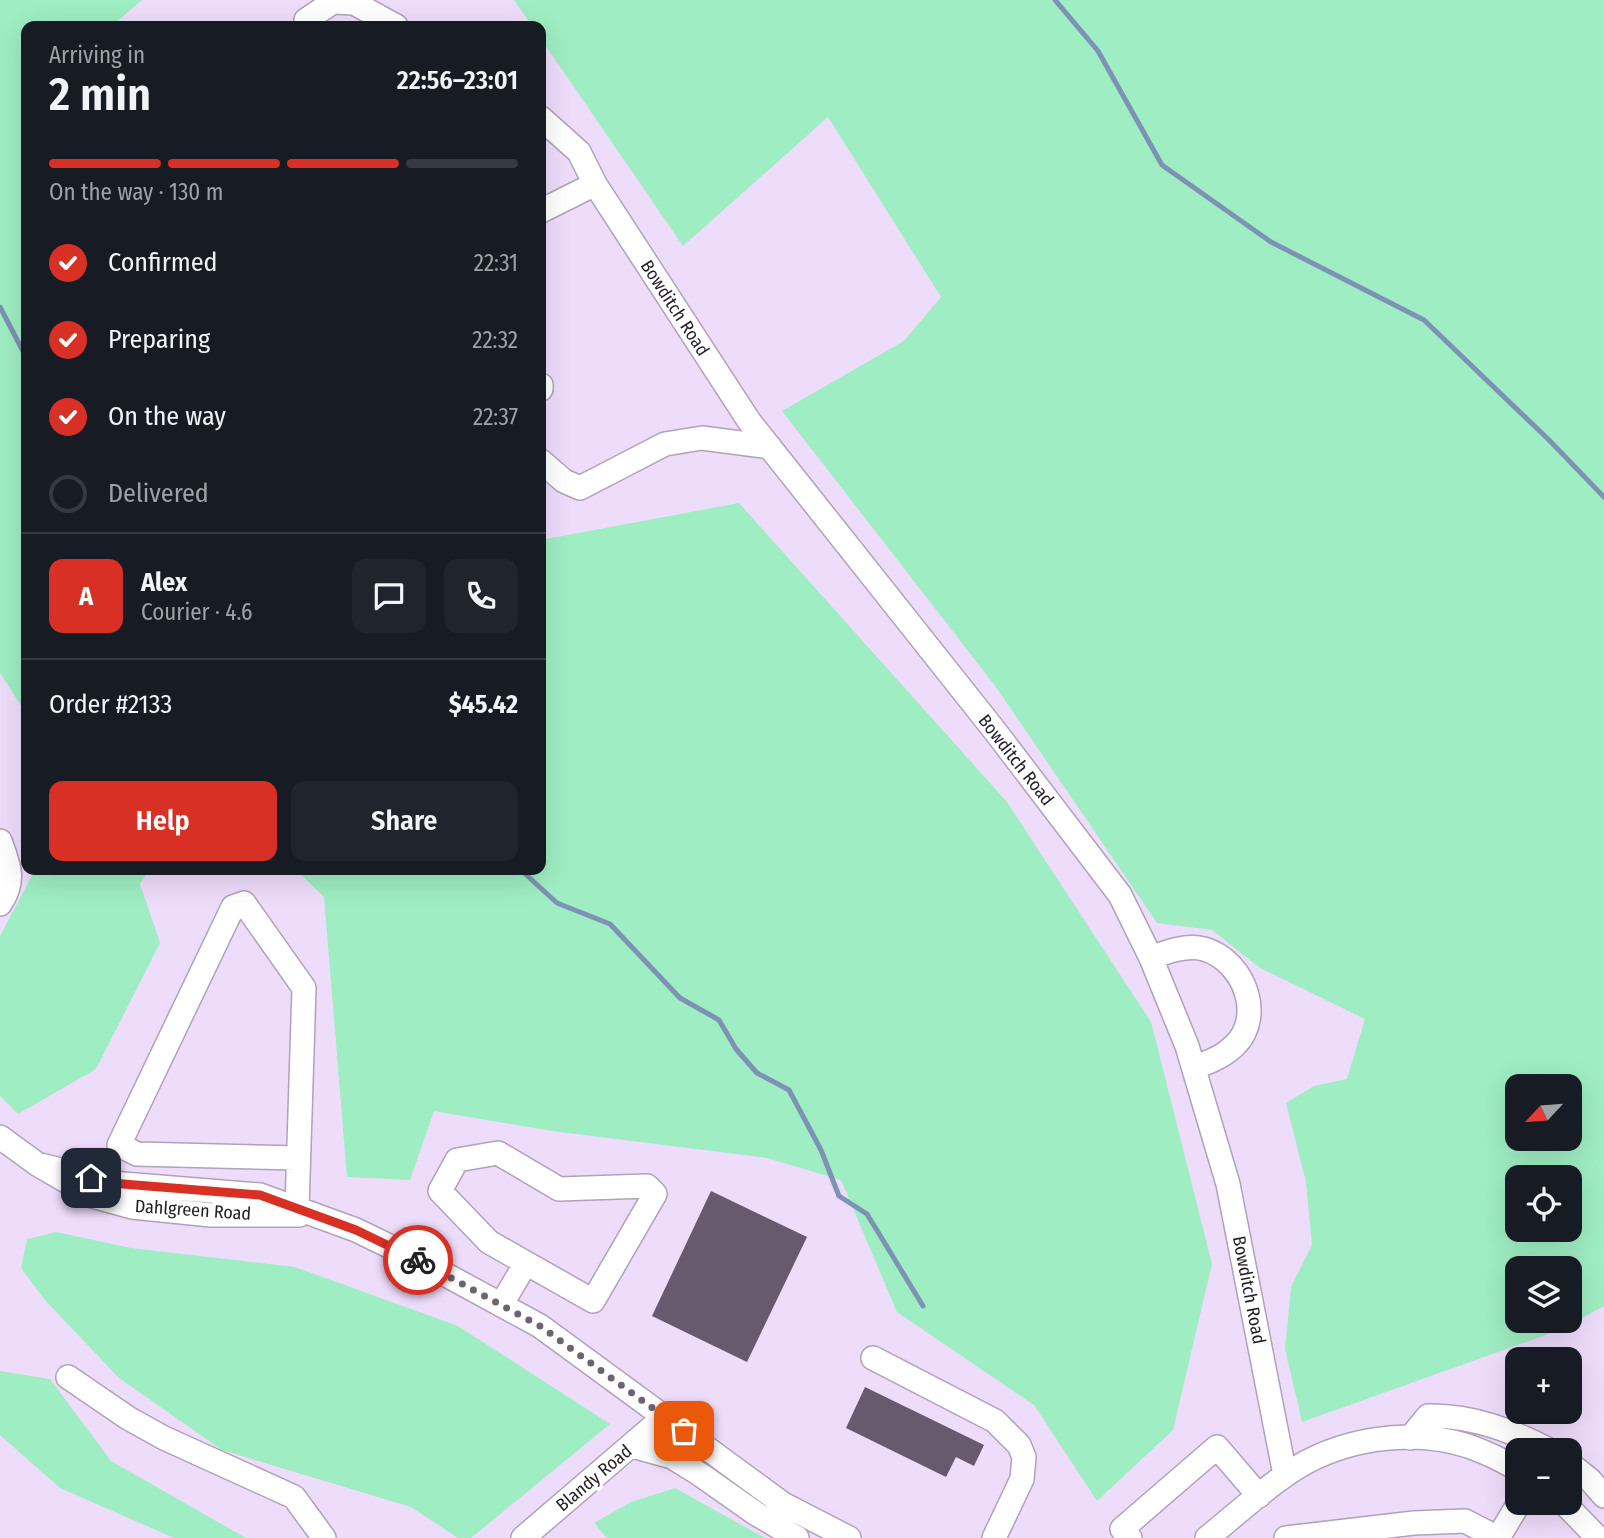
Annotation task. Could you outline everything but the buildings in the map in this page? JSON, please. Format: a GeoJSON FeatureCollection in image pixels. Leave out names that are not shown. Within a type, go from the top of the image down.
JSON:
{"type":"FeatureCollection","features":[{"type":"Feature","properties":{"kind":"street"},"geometry":{"type":"LineString","coordinates":[[307,21],[333,2],[354,3],[387,21]]}},
{"type":"Feature","properties":{"kind":"street","name":"Bowditch Road"},"geometry":{"type":"LineString","coordinates":[[546,122],[579,152],[595,184],[749,421],[986,720],[1120,895],[1151,958],[1188,1046],[1228,1184],[1285,1475]]}},
{"type":"Feature","properties":{"kind":"street"},"geometry":{"type":"LineString","coordinates":[[546,208],[595,184]]}},
{"type":"Feature","properties":{"kind":"street"},"geometry":{"type":"LineString","coordinates":[[546,465],[564,481],[580,488],[665,444],[702,438],[769,447]]}},
{"type":"Feature","properties":{"kind":"street"},"geometry":{"type":"LineString","coordinates":[[0,841],[10,868],[9,891],[0,904]]}},
{"type":"Feature","properties":{"kind":"street"},"geometry":{"type":"LineString","coordinates":[[297,1158],[137,1154],[119,1145],[233,907],[243,903],[304,988],[297,1158],[307,1211]]}},
{"type":"Feature","properties":{"kind":"street"},"geometry":{"type":"LineString","coordinates":[[1151,958],[1173,950],[1202,948],[1226,959],[1243,981],[1250,1005],[1246,1030],[1229,1051],[1194,1068]]}},
{"type":"Feature","properties":{"kind":"street","name":"Dahlgreen Road"},"geometry":{"type":"LineString","coordinates":[[0,1137],[37,1164],[111,1183],[260,1195],[356,1230],[428,1265],[540,1326],[783,1504],[849,1538]]}},
{"type":"Feature","properties":{"kind":"street"},"geometry":{"type":"LineString","coordinates":[[498,1153],[559,1189],[647,1186],[654,1194],[593,1301],[526,1263],[489,1242],[440,1191],[457,1160],[498,1153]]}},
{"type":"Feature","properties":{"kind":"street"},"geometry":{"type":"LineString","coordinates":[[501,1304],[526,1263]]}},
{"type":"Feature","properties":{"kind":"street"},"geometry":{"type":"LineString","coordinates":[[873,1358],[995,1422],[1019,1445],[1024,1457],[1023,1479],[994,1538]]}},
{"type":"Feature","properties":{"kind":"street"},"geometry":{"type":"LineString","coordinates":[[68,1377],[128,1418],[164,1438],[294,1497],[324,1538]]}},
{"type":"Feature","properties":{"kind":"street"},"geometry":{"type":"LineString","coordinates":[[1410,1438],[1428,1416],[1473,1420],[1526,1438]]}},
{"type":"Feature","properties":{"kind":"street","name":"Blandy Road"},"geometry":{"type":"LineString","coordinates":[[523,1538],[664,1417]]}},
{"type":"Feature","properties":{"kind":"street"},"geometry":{"type":"LineString","coordinates":[[1207,1538],[1285,1475],[1350,1444],[1410,1438],[1450,1442],[1468,1446],[1505,1463]]}},
{"type":"Feature","properties":{"kind":"street"},"geometry":{"type":"LineString","coordinates":[[632,1446],[671,1457],[797,1538]]}},
{"type":"Feature","properties":{"kind":"street"},"geometry":{"type":"LineString","coordinates":[[1130,1538],[1122,1529],[1217,1447],[1259,1496]]}},
{"type":"Feature","properties":{"kind":"street"},"geometry":{"type":"LineString","coordinates":[[1582,1474],[1604,1496]]}},
{"type":"Feature","properties":{"kind":"street"},"geometry":{"type":"LineString","coordinates":[[1286,1538],[1414,1523],[1465,1521],[1498,1538],[1512,1515]]}},
{"type":"Feature","properties":{"kind":"street"},"geometry":{"type":"LineString","coordinates":[[1576,1515],[1598,1538]]}},
{"type":"Feature","properties":{"kind":"shaded area"},"geometry":{"type":"Polygon","coordinates":[[[0,0],[1604,0],[1604,1538],[0,1538],[0,0]]]}},
{"type":"Feature","properties":{"kind":"green space"},"geometry":{"type":"Polygon","coordinates":[[[0,0],[142,0],[118,21],[21,21],[21,705],[0,673],[0,0]]]}},
{"type":"Feature","properties":{"kind":"green space"},"geometry":{"type":"Polygon","coordinates":[[[514,0],[1604,0],[1604,1306],[1582,1318],[1582,1256],[1505,1256],[1505,1333],[1552,1333],[1512,1347],[1505,1347],[1505,1350],[1302,1422],[1285,1349],[1291,1287],[1312,1245],[1306,1182],[1286,1103],[1314,1086],[1347,1079],[1365,1019],[1260,968],[1212,930],[1157,923],[996,687],[782,411],[904,341],[941,297],[828,117],[683,246],[546,46],[546,21],[529,21],[514,0]]]}},
{"type":"Feature","properties":{"kind":"green space"},"geometry":{"type":"Polygon","coordinates":[[[739,503],[1007,802],[1151,1022],[1212,1264],[1173,1430],[1097,1501],[1034,1405],[897,1312],[841,1180],[767,1158],[552,1131],[434,1111],[410,1180],[347,1177],[324,897],[301,875],[546,875],[546,539],[739,503]]]}},
{"type":"Feature","properties":{"kind":"green space"},"geometry":{"type":"Polygon","coordinates":[[[32,875],[146,875],[140,884],[160,943],[96,1069],[18,1114],[0,1096],[0,936],[32,875]]]}},
{"type":"Feature","properties":{"kind":"green space"},"geometry":{"type":"Polygon","coordinates":[[[56,1232],[131,1248],[295,1267],[458,1326],[610,1424],[471,1538],[458,1538],[411,1507],[222,1450],[119,1378],[44,1299],[21,1268],[27,1239],[56,1232]]]}},
{"type":"Feature","properties":{"kind":"green space"},"geometry":{"type":"Polygon","coordinates":[[[0,1371],[50,1379],[111,1461],[246,1538],[174,1538],[60,1488],[0,1435],[0,1371]]]}},
{"type":"Feature","properties":{"kind":"green space"},"geometry":{"type":"Polygon","coordinates":[[[675,1488],[765,1538],[607,1538],[594,1523],[631,1502],[675,1488]]]}},
{"type":"Feature","properties":{"kind":"waterway"},"geometry":{"type":"LineString","coordinates":[[1055,0],[1098,51],[1162,165],[1271,242],[1424,320],[1604,497]]}},
{"type":"Feature","properties":{"kind":"waterway"},"geometry":{"type":"LineString","coordinates":[[0,307],[21,347]]}},
{"type":"Feature","properties":{"kind":"waterway"},"geometry":{"type":"LineString","coordinates":[[526,875],[557,903],[610,924],[680,998],[719,1020],[736,1049],[757,1073],[789,1090],[821,1150],[839,1196],[867,1214],[923,1306]]}},
{"type":"Feature","properties":{"kind":"way so far"},"geometry":{"type":"LineString","coordinates":[[418,1260],[540,1326],[684,1431]]}},
{"type":"Feature","properties":{"kind":"route"},"geometry":{"type":"LineString","coordinates":[[91,1178],[111,1183],[260,1195],[356,1230],[418,1260]]}}]}
